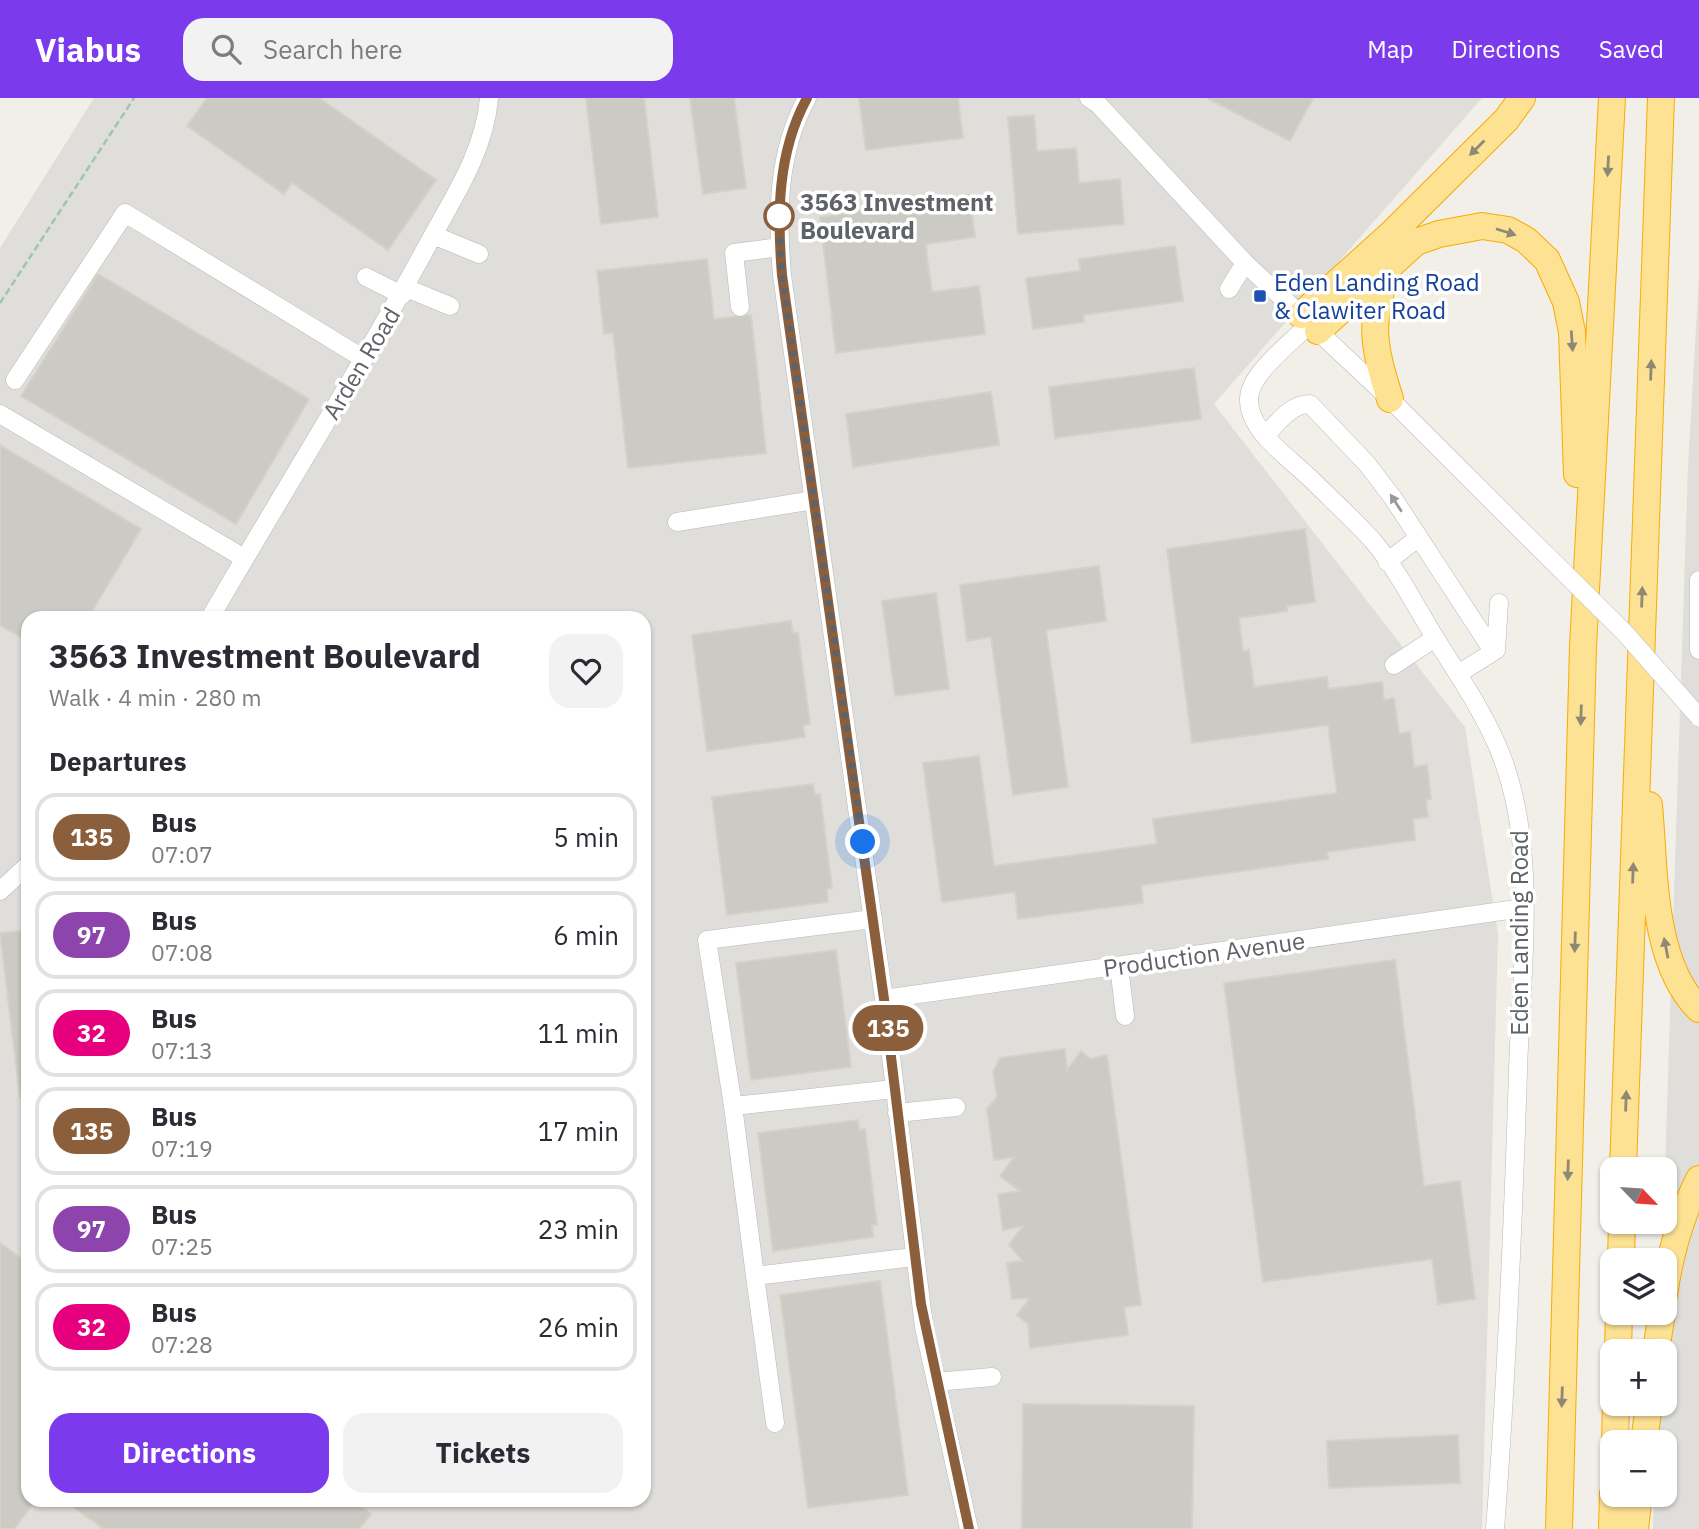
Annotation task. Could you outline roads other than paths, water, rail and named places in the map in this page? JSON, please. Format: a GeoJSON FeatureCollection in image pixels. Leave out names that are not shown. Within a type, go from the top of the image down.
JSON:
{"type":"FeatureCollection","features":[{"type":"Feature","properties":{"kind":"highway"},"geometry":{"type":"LineString","coordinates":[[1310,323],[1389,236],[1506,120],[1522,98]]}},
{"type":"Feature","properties":{"kind":"highway"},"geometry":{"type":"LineString","coordinates":[[1559,1529],[1583,647],[1612,98]]}},
{"type":"Feature","properties":{"kind":"highway"},"geometry":{"type":"LineString","coordinates":[[1623,1157],[1661,98]]}},
{"type":"Feature","properties":{"kind":"highway"},"geometry":{"type":"LineString","coordinates":[[1310,323],[1416,242],[1439,234],[1482,226],[1508,230],[1542,252],[1556,275],[1572,332],[1583,647]]}},
{"type":"Feature","properties":{"kind":"highway"},"geometry":{"type":"LineString","coordinates":[[1390,399],[1374,337],[1377,300],[1391,263]]}},
{"type":"Feature","properties":{"kind":"highway"},"geometry":{"type":"LineString","coordinates":[[1639,690],[1657,890],[1667,957],[1678,983],[1699,1009]]}},
{"type":"Feature","properties":{"kind":"highway"},"geometry":{"type":"LineString","coordinates":[[1672,1248],[1683,1211],[1699,1179]]}},
{"type":"Feature","properties":{"kind":"highway"},"geometry":{"type":"LineString","coordinates":[[1612,1529],[1613,1507]]}},
{"type":"Feature","properties":{"kind":"highway"},"geometry":{"type":"LineString","coordinates":[[1635,1529],[1638,1507]]}},
{"type":"Feature","properties":{"kind":"street","name":"Arden Road"},"geometry":{"type":"LineString","coordinates":[[214,611],[404,292],[464,181],[487,119],[489,98]]}},
{"type":"Feature","properties":{"kind":"street"},"geometry":{"type":"LineString","coordinates":[[807,98],[796,117],[782,171],[779,247],[884,999],[914,1257],[936,1382],[969,1529]]}},
{"type":"Feature","properties":{"kind":"street"},"geometry":{"type":"LineString","coordinates":[[1096,100],[1245,263],[1390,399],[1624,632],[1699,717]]}},
{"type":"Feature","properties":{"kind":"street"},"geometry":{"type":"LineString","coordinates":[[15,380],[125,214],[364,359]]}},
{"type":"Feature","properties":{"kind":"street"},"geometry":{"type":"LineString","coordinates":[[433,236],[479,254]]}},
{"type":"Feature","properties":{"kind":"street"},"geometry":{"type":"LineString","coordinates":[[740,307],[734,253],[779,247]]}},
{"type":"Feature","properties":{"kind":"street"},"geometry":{"type":"LineString","coordinates":[[1229,289],[1245,263]]}},
{"type":"Feature","properties":{"kind":"street"},"geometry":{"type":"LineString","coordinates":[[366,277],[450,306]]}},
{"type":"Feature","properties":{"kind":"street","name":"Eden Landing Road"},"geometry":{"type":"LineString","coordinates":[[1310,323],[1258,374],[1251,386],[1250,411],[1266,435],[1374,543],[1387,562],[1458,674],[1498,747],[1519,814],[1523,851],[1523,908],[1507,1378],[1496,1529]]}},
{"type":"Feature","properties":{"kind":"street"},"geometry":{"type":"LineString","coordinates":[[1266,435],[1289,411],[1300,404],[1310,404],[1367,464],[1393,498],[1493,651]]}},
{"type":"Feature","properties":{"kind":"street"},"geometry":{"type":"LineString","coordinates":[[0,414],[244,558]]}},
{"type":"Feature","properties":{"kind":"street"},"geometry":{"type":"LineString","coordinates":[[677,522],[814,500]]}},
{"type":"Feature","properties":{"kind":"street"},"geometry":{"type":"LineString","coordinates":[[1387,562],[1418,538]]}},
{"type":"Feature","properties":{"kind":"street"},"geometry":{"type":"LineString","coordinates":[[1699,580],[1699,650]]}},
{"type":"Feature","properties":{"kind":"street"},"geometry":{"type":"LineString","coordinates":[[1458,674],[1496,650],[1499,603]]}},
{"type":"Feature","properties":{"kind":"street"},"geometry":{"type":"LineString","coordinates":[[1394,665],[1435,638]]}},
{"type":"Feature","properties":{"kind":"street"},"geometry":{"type":"LineString","coordinates":[[0,891],[21,877]]}},
{"type":"Feature","properties":{"kind":"street","name":"Production Avenue"},"geometry":{"type":"LineString","coordinates":[[884,999],[1523,908]]}},
{"type":"Feature","properties":{"kind":"street"},"geometry":{"type":"LineString","coordinates":[[775,1423],[733,1106],[707,940],[873,919]]}},
{"type":"Feature","properties":{"kind":"street"},"geometry":{"type":"LineString","coordinates":[[1119,966],[1125,1016]]}},
{"type":"Feature","properties":{"kind":"street"},"geometry":{"type":"LineString","coordinates":[[733,1106],[894,1089]]}},
{"type":"Feature","properties":{"kind":"street"},"geometry":{"type":"LineString","coordinates":[[897,1113],[956,1107]]}},
{"type":"Feature","properties":{"kind":"street"},"geometry":{"type":"LineString","coordinates":[[755,1276],[914,1257]]}},
{"type":"Feature","properties":{"kind":"street"},"geometry":{"type":"LineString","coordinates":[[936,1382],[992,1377]]}},
{"type":"Feature","properties":{"kind":"place","name":"3563 Investment Boulevard"},"geometry":{"type":"Point","coordinates":[779,216]}},
{"type":"Feature","properties":{"kind":"place","name":"Eden Landing Road & Clawiter Road"},"geometry":{"type":"Point","coordinates":[1260,296]}}]}
